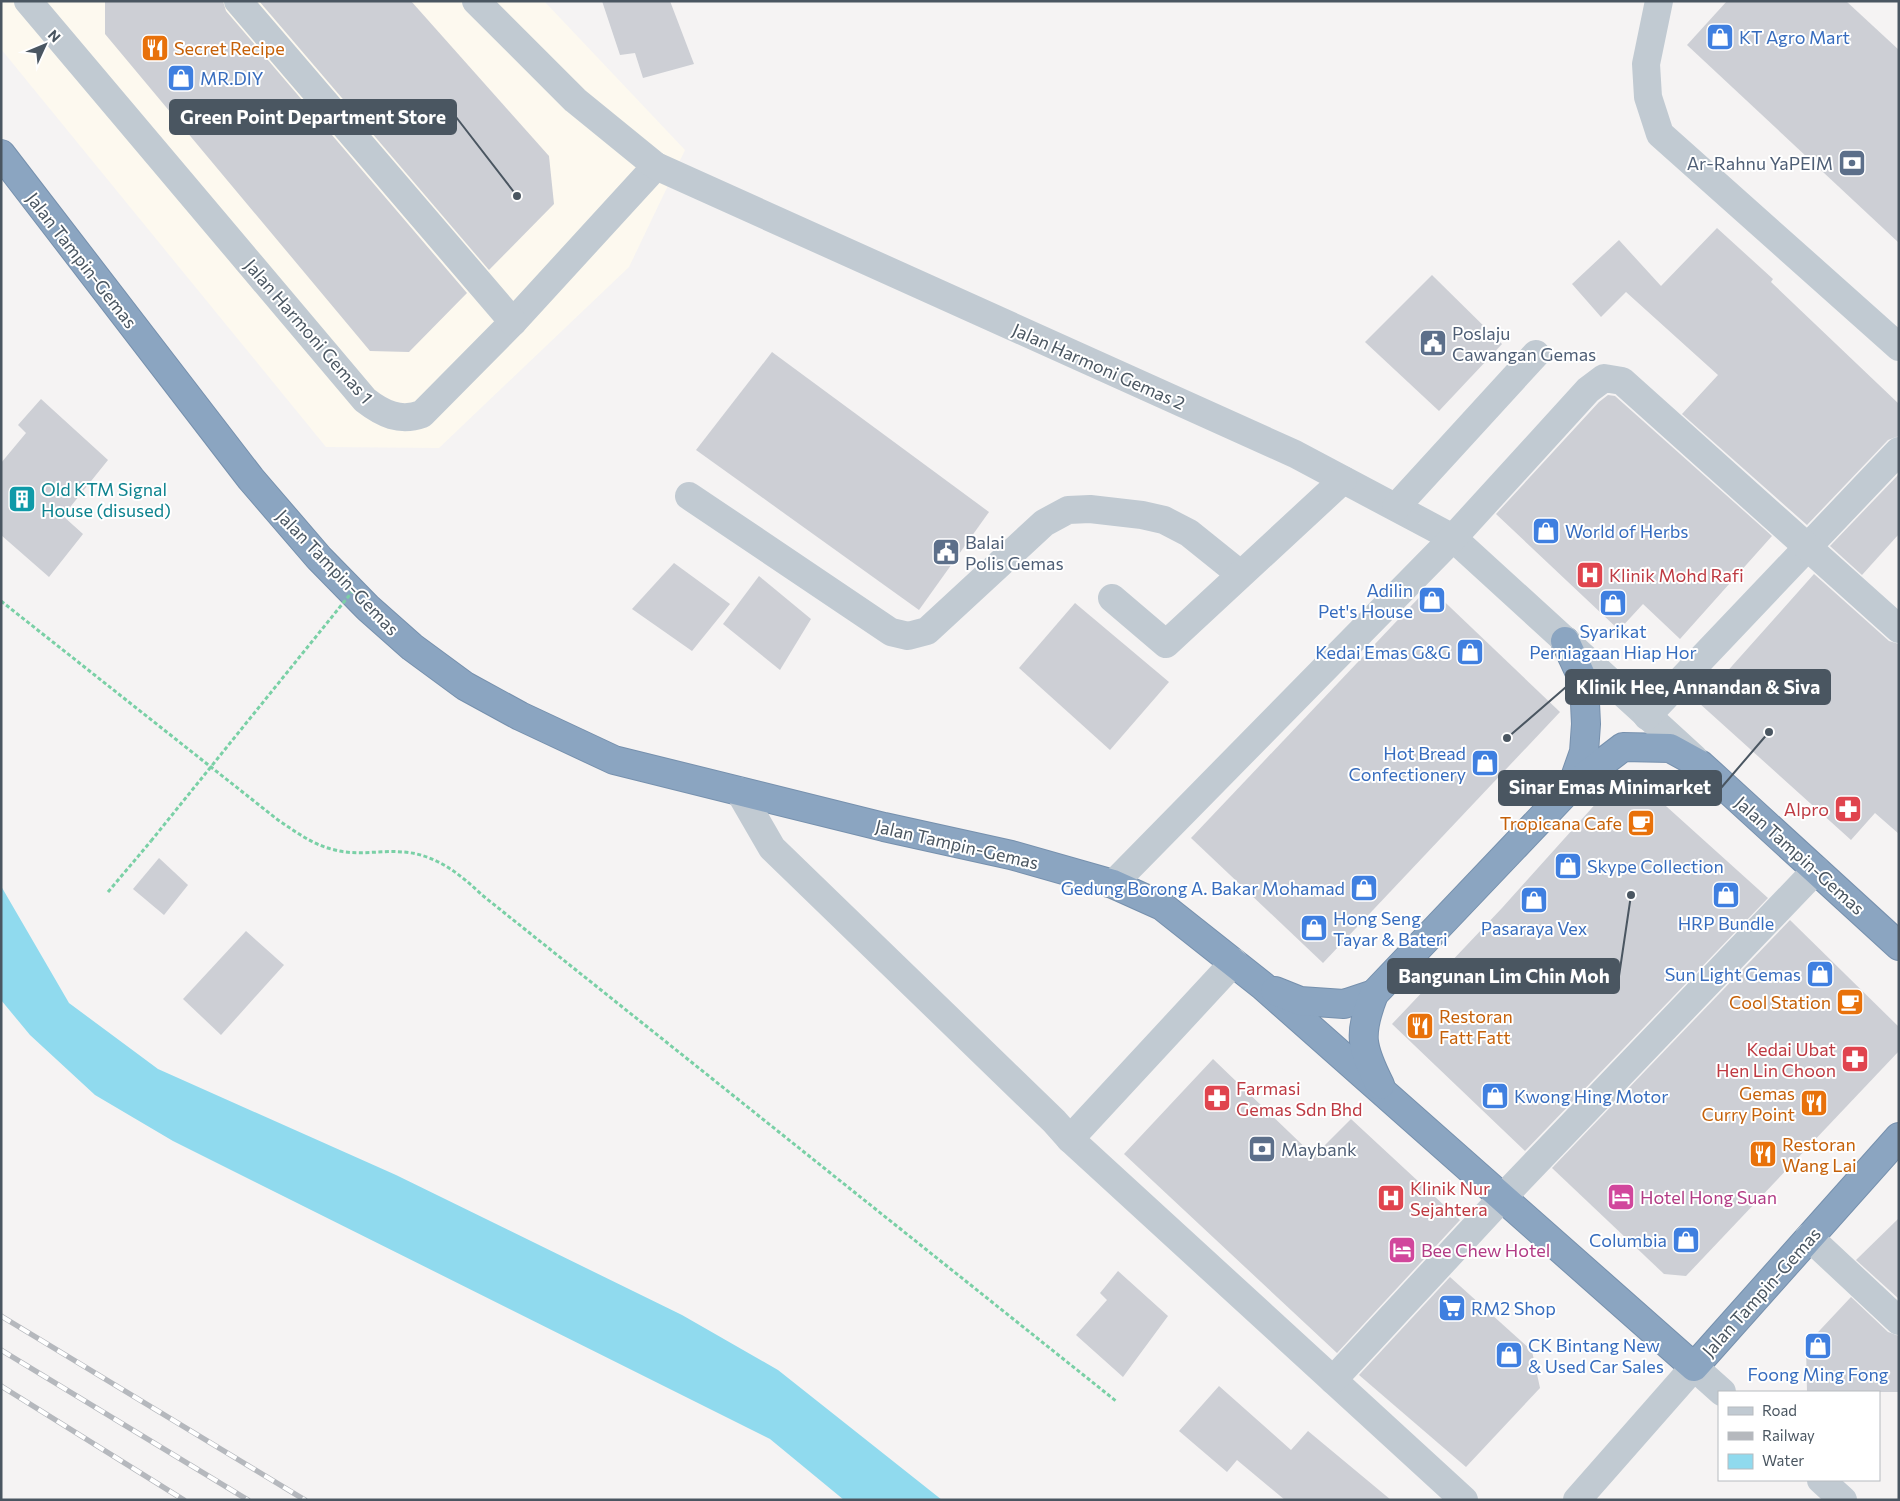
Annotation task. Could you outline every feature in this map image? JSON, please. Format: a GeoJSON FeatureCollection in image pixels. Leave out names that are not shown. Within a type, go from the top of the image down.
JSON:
{"type":"FeatureCollection","features":[{"type":"Feature","properties":{"kind":"highway","name":"Jalan Tampin-Gemas"},"geometry":{"type":"LineString","coordinates":[[1,154],[250,479],[352,592],[412,647],[465,686],[520,716],[614,760],[1011,855],[1113,884],[1162,906],[1263,986],[1694,1367],[1899,1137]]}},
{"type":"Feature","properties":{"kind":"highway"},"geometry":{"type":"LineString","coordinates":[[1385,1095],[1371,1067],[1362,1042],[1365,1018],[1374,994],[1572,786],[1584,752],[1586,724],[1584,682],[1565,640]]}},
{"type":"Feature","properties":{"kind":"highway","name":"Jalan Tampin-Gemas"},"geometry":{"type":"LineString","coordinates":[[1572,786],[1623,747],[1670,748],[1701,765],[1899,946]]}},
{"type":"Feature","properties":{"kind":"highway"},"geometry":{"type":"LineString","coordinates":[[1263,986],[1300,1001],[1344,1004],[1374,994]]}},
{"type":"Feature","properties":{"kind":"street"},"geometry":{"type":"LineString","coordinates":[[238,1],[513,322]]}},
{"type":"Feature","properties":{"kind":"street","name":"Jalan Harmoni Gemas 2"},"geometry":{"type":"LineString","coordinates":[[476,1],[575,100],[656,166],[1296,454],[1453,538],[1701,765]]}},
{"type":"Feature","properties":{"kind":"street"},"geometry":{"type":"LineString","coordinates":[[1656,3],[1646,64],[1648,96],[1660,134],[1899,347]]}},
{"type":"Feature","properties":{"kind":"street","name":"Jalan Harmoni Gemas 1"},"geometry":{"type":"LineString","coordinates":[[40,6],[365,400],[380,411],[394,417],[410,418],[422,414],[513,322],[656,166]]}},
{"type":"Feature","properties":{"kind":"street"},"geometry":{"type":"LineString","coordinates":[[1396,507],[1536,354]]}},
{"type":"Feature","properties":{"kind":"street"},"geometry":{"type":"LineString","coordinates":[[1113,884],[1453,538],[1588,390],[1604,378],[1622,381],[1899,628]]}},
{"type":"Feature","properties":{"kind":"street"},"geometry":{"type":"LineString","coordinates":[[1647,716],[1899,451]]}},
{"type":"Feature","properties":{"kind":"street"},"geometry":{"type":"LineString","coordinates":[[1112,598],[1166,644],[1343,480]]}},
{"type":"Feature","properties":{"kind":"street"},"geometry":{"type":"LineString","coordinates":[[689,496],[891,632],[908,636],[927,632],[1044,523],[1068,510],[1098,510],[1142,515],[1164,520],[1189,533],[1240,574]]}},
{"type":"Feature","properties":{"kind":"street"},"geometry":{"type":"LineString","coordinates":[[739,791],[772,848],[1047,1114],[1070,1139],[1464,1500]]}},
{"type":"Feature","properties":{"kind":"street"},"geometry":{"type":"LineString","coordinates":[[1332,1380],[1502,1198],[1816,870]]}},
{"type":"Feature","properties":{"kind":"street"},"geometry":{"type":"LineString","coordinates":[[1070,1139],[1234,962]]}},
{"type":"Feature","properties":{"kind":"street"},"geometry":{"type":"LineString","coordinates":[[1809,1238],[1899,1321]]}},
{"type":"Feature","properties":{"kind":"street"},"geometry":{"type":"LineString","coordinates":[[1577,1500],[1694,1367],[1721,1391]]}},
{"type":"Feature","properties":{"kind":"street"},"geometry":{"type":"LineString","coordinates":[[1822,1481],[1843,1500]]}},
{"type":"Feature","properties":{"kind":"path"},"geometry":{"type":"LineString","coordinates":[[108,892],[352,592]]}},
{"type":"Feature","properties":{"kind":"path"},"geometry":{"type":"LineString","coordinates":[[1,601],[278,820],[314,843],[336,851],[404,852],[425,855],[464,878],[482,895],[1116,1401]]}},
{"type":"Feature","properties":{"kind":"shaded area"},"geometry":{"type":"Polygon","coordinates":[[[1,1],[544,1],[685,150],[629,267],[439,448],[326,447],[1,49],[1,1]]]}},
{"type":"Feature","properties":{"kind":"water"},"geometry":{"type":"Polygon","coordinates":[[[1,886],[69,1003],[158,1069],[396,1175],[682,1315],[778,1370],[942,1500],[844,1500],[770,1439],[173,1141],[95,1095],[30,1035],[1,1000],[1,886]]]}},
{"type":"Feature","properties":{"kind":"building"},"geometry":{"type":"Polygon","coordinates":[[[105,1],[223,1],[226,11],[467,293],[409,352],[370,351],[105,34],[105,1]]]}},
{"type":"Feature","properties":{"kind":"building"},"geometry":{"type":"Polygon","coordinates":[[[259,1],[411,1],[549,156],[554,204],[489,270],[259,1]]]}},
{"type":"Feature","properties":{"kind":"building"},"geometry":{"type":"Polygon","coordinates":[[[602,1],[670,1],[694,64],[643,78],[635,53],[620,55],[602,1]]]}},
{"type":"Feature","properties":{"kind":"building"},"geometry":{"type":"Polygon","coordinates":[[[1727,1],[1846,1],[1899,50],[1899,243],[1687,45],[1727,1]]]}},
{"type":"Feature","properties":{"kind":"building"},"geometry":{"type":"Polygon","coordinates":[[[1717,228],[1773,279],[1771,282],[1899,404],[1899,436],[1888,440],[1807,525],[1682,414],[1718,375],[1626,292],[1601,317],[1572,284],[1619,240],[1661,286],[1717,228]]]}},
{"type":"Feature","properties":{"kind":"building","name":"Poslaju Cawangan Gemas"},"geometry":{"type":"Polygon","coordinates":[[[1432,275],[1502,344],[1439,411],[1365,342],[1432,275]]]}},
{"type":"Feature","properties":{"kind":"building"},"geometry":{"type":"Polygon","coordinates":[[[772,352],[989,512],[919,610],[696,450],[772,352]]]}},
{"type":"Feature","properties":{"kind":"building"},"geometry":{"type":"Polygon","coordinates":[[[1608,395],[1615,396],[1772,536],[1680,639],[1643,604],[1619,630],[1496,514],[1599,402],[1608,395]]]}},
{"type":"Feature","properties":{"kind":"building"},"geometry":{"type":"Polygon","coordinates":[[[41,399],[108,460],[63,516],[83,534],[49,577],[1,535],[1,463],[26,433],[18,425],[41,399]]]}},
{"type":"Feature","properties":{"kind":"building"},"geometry":{"type":"Polygon","coordinates":[[[1899,474],[1899,534],[1862,575],[1830,546],[1899,474]]]}},
{"type":"Feature","properties":{"kind":"building"},"geometry":{"type":"Polygon","coordinates":[[[674,563],[730,604],[692,651],[632,609],[674,563]]]}},
{"type":"Feature","properties":{"kind":"building"},"geometry":{"type":"Polygon","coordinates":[[[1814,574],[1889,641],[1899,644],[1899,834],[1875,813],[1851,840],[1699,703],[1814,574]]]}},
{"type":"Feature","properties":{"kind":"building"},"geometry":{"type":"Polygon","coordinates":[[[759,576],[811,619],[780,670],[723,624],[759,576]]]}},
{"type":"Feature","properties":{"kind":"building"},"geometry":{"type":"Polygon","coordinates":[[[1429,587],[1560,712],[1323,963],[1191,838],[1429,587]]]}},
{"type":"Feature","properties":{"kind":"building"},"geometry":{"type":"Polygon","coordinates":[[[1075,603],[1169,682],[1110,750],[1019,668],[1075,603]]]}},
{"type":"Feature","properties":{"kind":"building"},"geometry":{"type":"Polygon","coordinates":[[[1626,770],[1768,898],[1525,1151],[1392,1024],[1502,908],[1626,770]]]}},
{"type":"Feature","properties":{"kind":"building"},"geometry":{"type":"Polygon","coordinates":[[[159,858],[188,885],[164,915],[133,889],[159,858]]]}},
{"type":"Feature","properties":{"kind":"building"},"geometry":{"type":"Polygon","coordinates":[[[1790,920],[1899,1027],[1899,1051],[1686,1276],[1664,1274],[1552,1168],[1790,920]]]}},
{"type":"Feature","properties":{"kind":"building"},"geometry":{"type":"Polygon","coordinates":[[[246,931],[284,965],[221,1035],[183,999],[246,931]]]}},
{"type":"Feature","properties":{"kind":"building"},"geometry":{"type":"Polygon","coordinates":[[[1213,1059],[1314,1156],[1351,1119],[1460,1220],[1337,1353],[1124,1154],[1213,1059]]]}},
{"type":"Feature","properties":{"kind":"building"},"geometry":{"type":"Polygon","coordinates":[[[1899,1218],[1899,1299],[1856,1260],[1899,1218]]]}},
{"type":"Feature","properties":{"kind":"building"},"geometry":{"type":"Polygon","coordinates":[[[1118,1271],[1168,1316],[1123,1377],[1076,1335],[1107,1300],[1100,1293],[1118,1271]]]}},
{"type":"Feature","properties":{"kind":"building"},"geometry":{"type":"Polygon","coordinates":[[[1450,1277],[1532,1351],[1540,1388],[1466,1467],[1359,1375],[1450,1277]]]}},
{"type":"Feature","properties":{"kind":"building"},"geometry":{"type":"Polygon","coordinates":[[[1851,1297],[1888,1332],[1899,1336],[1899,1392],[1807,1391],[1806,1345],[1851,1297]]]}},
{"type":"Feature","properties":{"kind":"building"},"geometry":{"type":"Polygon","coordinates":[[[1219,1386],[1291,1450],[1308,1431],[1391,1500],[1285,1500],[1237,1460],[1227,1472],[1179,1431],[1219,1386]]]}},
{"type":"Feature","properties":{"kind":"railway"},"geometry":{"type":"LineString","coordinates":[[1,1316],[305,1500]]}},
{"type":"Feature","properties":{"kind":"railway"},"geometry":{"type":"LineString","coordinates":[[1,1350],[248,1500]]}},
{"type":"Feature","properties":{"kind":"railway"},"geometry":{"type":"LineString","coordinates":[[1,1386],[184,1500]]}},
{"type":"Feature","properties":{"kind":"place","name":"KT Agro Mart"},"geometry":{"type":"Point","coordinates":[1720,37]}},
{"type":"Feature","properties":{"kind":"place","name":"Secret Recipe"},"geometry":{"type":"Point","coordinates":[155,48]}},
{"type":"Feature","properties":{"kind":"place","name":"MR.DIY"},"geometry":{"type":"Point","coordinates":[181,78]}},
{"type":"Feature","properties":{"kind":"place","name":"Ar-Rahnu YaPEIM"},"geometry":{"type":"Point","coordinates":[1852,163]}},
{"type":"Feature","properties":{"kind":"place","name":"Green Point Department Store"},"geometry":{"type":"Point","coordinates":[517,196]}},
{"type":"Feature","properties":{"kind":"place","name":"Poslaju Cawangan Gemas"},"geometry":{"type":"Point","coordinates":[1433,343]}},
{"type":"Feature","properties":{"kind":"place","name":"Old KTM Signal House (disused)"},"geometry":{"type":"Point","coordinates":[22,499]}},
{"type":"Feature","properties":{"kind":"place","name":"World of Herbs"},"geometry":{"type":"Point","coordinates":[1546,531]}},
{"type":"Feature","properties":{"kind":"place","name":"Balai Polis Gemas"},"geometry":{"type":"Point","coordinates":[946,552]}},
{"type":"Feature","properties":{"kind":"place","name":"Klinik Mohd Rafi"},"geometry":{"type":"Point","coordinates":[1590,575]}},
{"type":"Feature","properties":{"kind":"place","name":"Adilin Pet's House"},"geometry":{"type":"Point","coordinates":[1432,600]}},
{"type":"Feature","properties":{"kind":"place","name":"Syarikat Perniagaan Hiap Hor"},"geometry":{"type":"Point","coordinates":[1613,603]}},
{"type":"Feature","properties":{"kind":"place","name":"Kedai Emas G&G"},"geometry":{"type":"Point","coordinates":[1470,652]}},
{"type":"Feature","properties":{"kind":"place","name":"Sinar Emas Minimarket"},"geometry":{"type":"Point","coordinates":[1769,732]}},
{"type":"Feature","properties":{"kind":"place","name":"Klinik Hee, Annandan & Siva"},"geometry":{"type":"Point","coordinates":[1507,738]}},
{"type":"Feature","properties":{"kind":"place","name":"Hot Bread Confectionery"},"geometry":{"type":"Point","coordinates":[1485,763]}},
{"type":"Feature","properties":{"kind":"place","name":"Alpro"},"geometry":{"type":"Point","coordinates":[1848,809]}},
{"type":"Feature","properties":{"kind":"place","name":"Tropicana Cafe"},"geometry":{"type":"Point","coordinates":[1641,823]}},
{"type":"Feature","properties":{"kind":"place","name":"Skype Collection"},"geometry":{"type":"Point","coordinates":[1568,866]}},
{"type":"Feature","properties":{"kind":"place","name":"Gedung Borong A. Bakar Mohamad"},"geometry":{"type":"Point","coordinates":[1364,888]}},
{"type":"Feature","properties":{"kind":"place","name":"Bangunan Lim Chin Moh"},"geometry":{"type":"Point","coordinates":[1631,895]}},
{"type":"Feature","properties":{"kind":"place","name":"HRP Bundle"},"geometry":{"type":"Point","coordinates":[1726,895]}},
{"type":"Feature","properties":{"kind":"place","name":"Pasaraya Vex"},"geometry":{"type":"Point","coordinates":[1534,900]}},
{"type":"Feature","properties":{"kind":"place","name":"Hong Seng Tayar & Bateri"},"geometry":{"type":"Point","coordinates":[1314,928]}},
{"type":"Feature","properties":{"kind":"place","name":"Sun Light Gemas"},"geometry":{"type":"Point","coordinates":[1820,974]}},
{"type":"Feature","properties":{"kind":"place","name":"Cool Station"},"geometry":{"type":"Point","coordinates":[1850,1002]}},
{"type":"Feature","properties":{"kind":"place","name":"Restoran Fatt Fatt"},"geometry":{"type":"Point","coordinates":[1420,1026]}},
{"type":"Feature","properties":{"kind":"place","name":"Kedai Ubat Hen Lin Choon"},"geometry":{"type":"Point","coordinates":[1855,1059]}},
{"type":"Feature","properties":{"kind":"place","name":"Kwong Hing Motor"},"geometry":{"type":"Point","coordinates":[1495,1096]}},
{"type":"Feature","properties":{"kind":"place","name":"Farmasi Gemas Sdn Bhd"},"geometry":{"type":"Point","coordinates":[1217,1098]}},
{"type":"Feature","properties":{"kind":"place","name":"Gemas Curry Point"},"geometry":{"type":"Point","coordinates":[1814,1103]}},
{"type":"Feature","properties":{"kind":"place","name":"Maybank"},"geometry":{"type":"Point","coordinates":[1262,1149]}},
{"type":"Feature","properties":{"kind":"place","name":"Restoran Wang Lai"},"geometry":{"type":"Point","coordinates":[1763,1154]}},
{"type":"Feature","properties":{"kind":"place","name":"Hotel Hong Suan"},"geometry":{"type":"Point","coordinates":[1621,1197]}},
{"type":"Feature","properties":{"kind":"place","name":"Klinik Nur Sejahtera"},"geometry":{"type":"Point","coordinates":[1391,1198]}},
{"type":"Feature","properties":{"kind":"place","name":"Columbia"},"geometry":{"type":"Point","coordinates":[1686,1240]}},
{"type":"Feature","properties":{"kind":"place","name":"Bee Chew Hotel"},"geometry":{"type":"Point","coordinates":[1402,1250]}},
{"type":"Feature","properties":{"kind":"place","name":"RM2 Shop"},"geometry":{"type":"Point","coordinates":[1452,1308]}},
{"type":"Feature","properties":{"kind":"place","name":"Foong Ming Fong"},"geometry":{"type":"Point","coordinates":[1818,1346]}},
{"type":"Feature","properties":{"kind":"place","name":"CK Bintang New & Used Car Sales"},"geometry":{"type":"Point","coordinates":[1509,1355]}}]}
